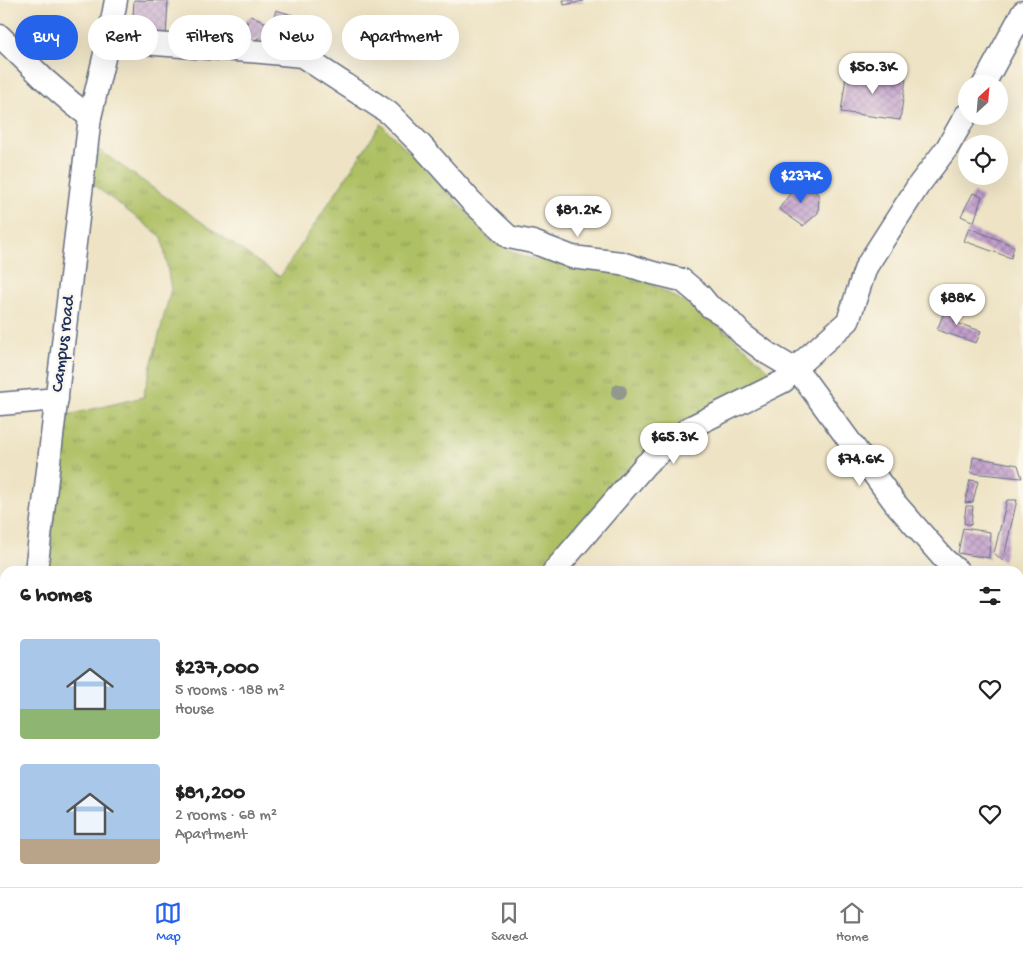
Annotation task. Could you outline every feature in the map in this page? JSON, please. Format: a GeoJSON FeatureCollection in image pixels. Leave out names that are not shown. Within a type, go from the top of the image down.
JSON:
{"type":"FeatureCollection","features":[{"type":"Feature","properties":{"kind":"street","name":"Campus road"},"geometry":{"type":"LineString","coordinates":[[113,15],[116,0]]}},
{"type":"Feature","properties":{"kind":"street"},"geometry":{"type":"LineString","coordinates":[[989,75],[1023,12]]}},
{"type":"Feature","properties":{"kind":"street"},"geometry":{"type":"LineString","coordinates":[[0,36],[38,73],[90,117]]}},
{"type":"Feature","properties":{"kind":"street"},"geometry":{"type":"LineString","coordinates":[[158,43],[302,56],[389,113],[421,145],[471,201],[509,237],[533,242],[572,257],[621,263],[682,280],[708,306],[724,315],[743,335],[767,353],[794,369],[804,379],[895,503],[952,566]]}},
{"type":"Feature","properties":{"kind":"street","name":"Campus road"},"geometry":{"type":"LineString","coordinates":[[37,566],[90,117],[104,60]]}},
{"type":"Feature","properties":{"kind":"street"},"geometry":{"type":"LineString","coordinates":[[558,566],[646,464],[689,428],[784,381],[794,369],[848,321],[866,267],[918,186],[948,148],[961,125]]}},
{"type":"Feature","properties":{"kind":"street"},"geometry":{"type":"LineString","coordinates":[[0,404],[57,399]]}},
{"type":"Feature","properties":{"kind":"green space"},"geometry":{"type":"Polygon","coordinates":[[[381,124],[466,211],[490,240],[524,257],[636,276],[688,304],[731,335],[779,379],[696,420],[551,566],[46,566],[68,415],[143,397],[171,289],[162,237],[87,180],[93,146],[280,277],[381,124]]]}},
{"type":"Feature","properties":{"kind":"building"},"geometry":{"type":"Polygon","coordinates":[[[134,0],[168,1],[166,37],[158,36],[158,15],[133,15],[134,0]]]}},
{"type":"Feature","properties":{"kind":"building"},"geometry":{"type":"Polygon","coordinates":[[[563,0],[584,0],[584,1],[564,5],[563,0]]]}},
{"type":"Feature","properties":{"kind":"building"},"geometry":{"type":"Polygon","coordinates":[[[276,10],[292,15],[275,15],[276,10]]]}},
{"type":"Feature","properties":{"kind":"building"},"geometry":{"type":"Polygon","coordinates":[[[251,16],[261,20],[261,42],[259,42],[260,37],[251,42],[251,16]]]}},
{"type":"Feature","properties":{"kind":"building"},"geometry":{"type":"Polygon","coordinates":[[[848,63],[856,64],[849,71],[906,79],[900,120],[841,112],[848,63]]]}},
{"type":"Feature","properties":{"kind":"building"},"geometry":{"type":"Polygon","coordinates":[[[800,180],[819,195],[818,213],[803,226],[779,209],[800,180]]]}},
{"type":"Feature","properties":{"kind":"building"},"geometry":{"type":"Polygon","coordinates":[[[973,193],[982,196],[974,222],[961,216],[973,193]]]}},
{"type":"Feature","properties":{"kind":"building"},"geometry":{"type":"Polygon","coordinates":[[[969,228],[1014,246],[1011,258],[964,241],[969,228]]]}},
{"type":"Feature","properties":{"kind":"building"},"geometry":{"type":"Polygon","coordinates":[[[947,305],[958,309],[954,322],[981,331],[976,343],[937,330],[947,305]]]}},
{"type":"Feature","properties":{"kind":"building"},"geometry":{"type":"Polygon","coordinates":[[[973,457],[1018,465],[1022,478],[971,473],[973,457]]]}},
{"type":"Feature","properties":{"kind":"building"},"geometry":{"type":"Polygon","coordinates":[[[970,480],[978,481],[973,502],[965,503],[970,480]]]}},
{"type":"Feature","properties":{"kind":"building"},"geometry":{"type":"Polygon","coordinates":[[[1007,500],[1017,500],[1003,561],[994,553],[1007,500]]]}},
{"type":"Feature","properties":{"kind":"building"},"geometry":{"type":"Polygon","coordinates":[[[966,506],[973,506],[971,525],[964,523],[966,506]]]}},
{"type":"Feature","properties":{"kind":"building"},"geometry":{"type":"Polygon","coordinates":[[[963,528],[990,532],[989,558],[958,553],[963,528]]]}}]}
